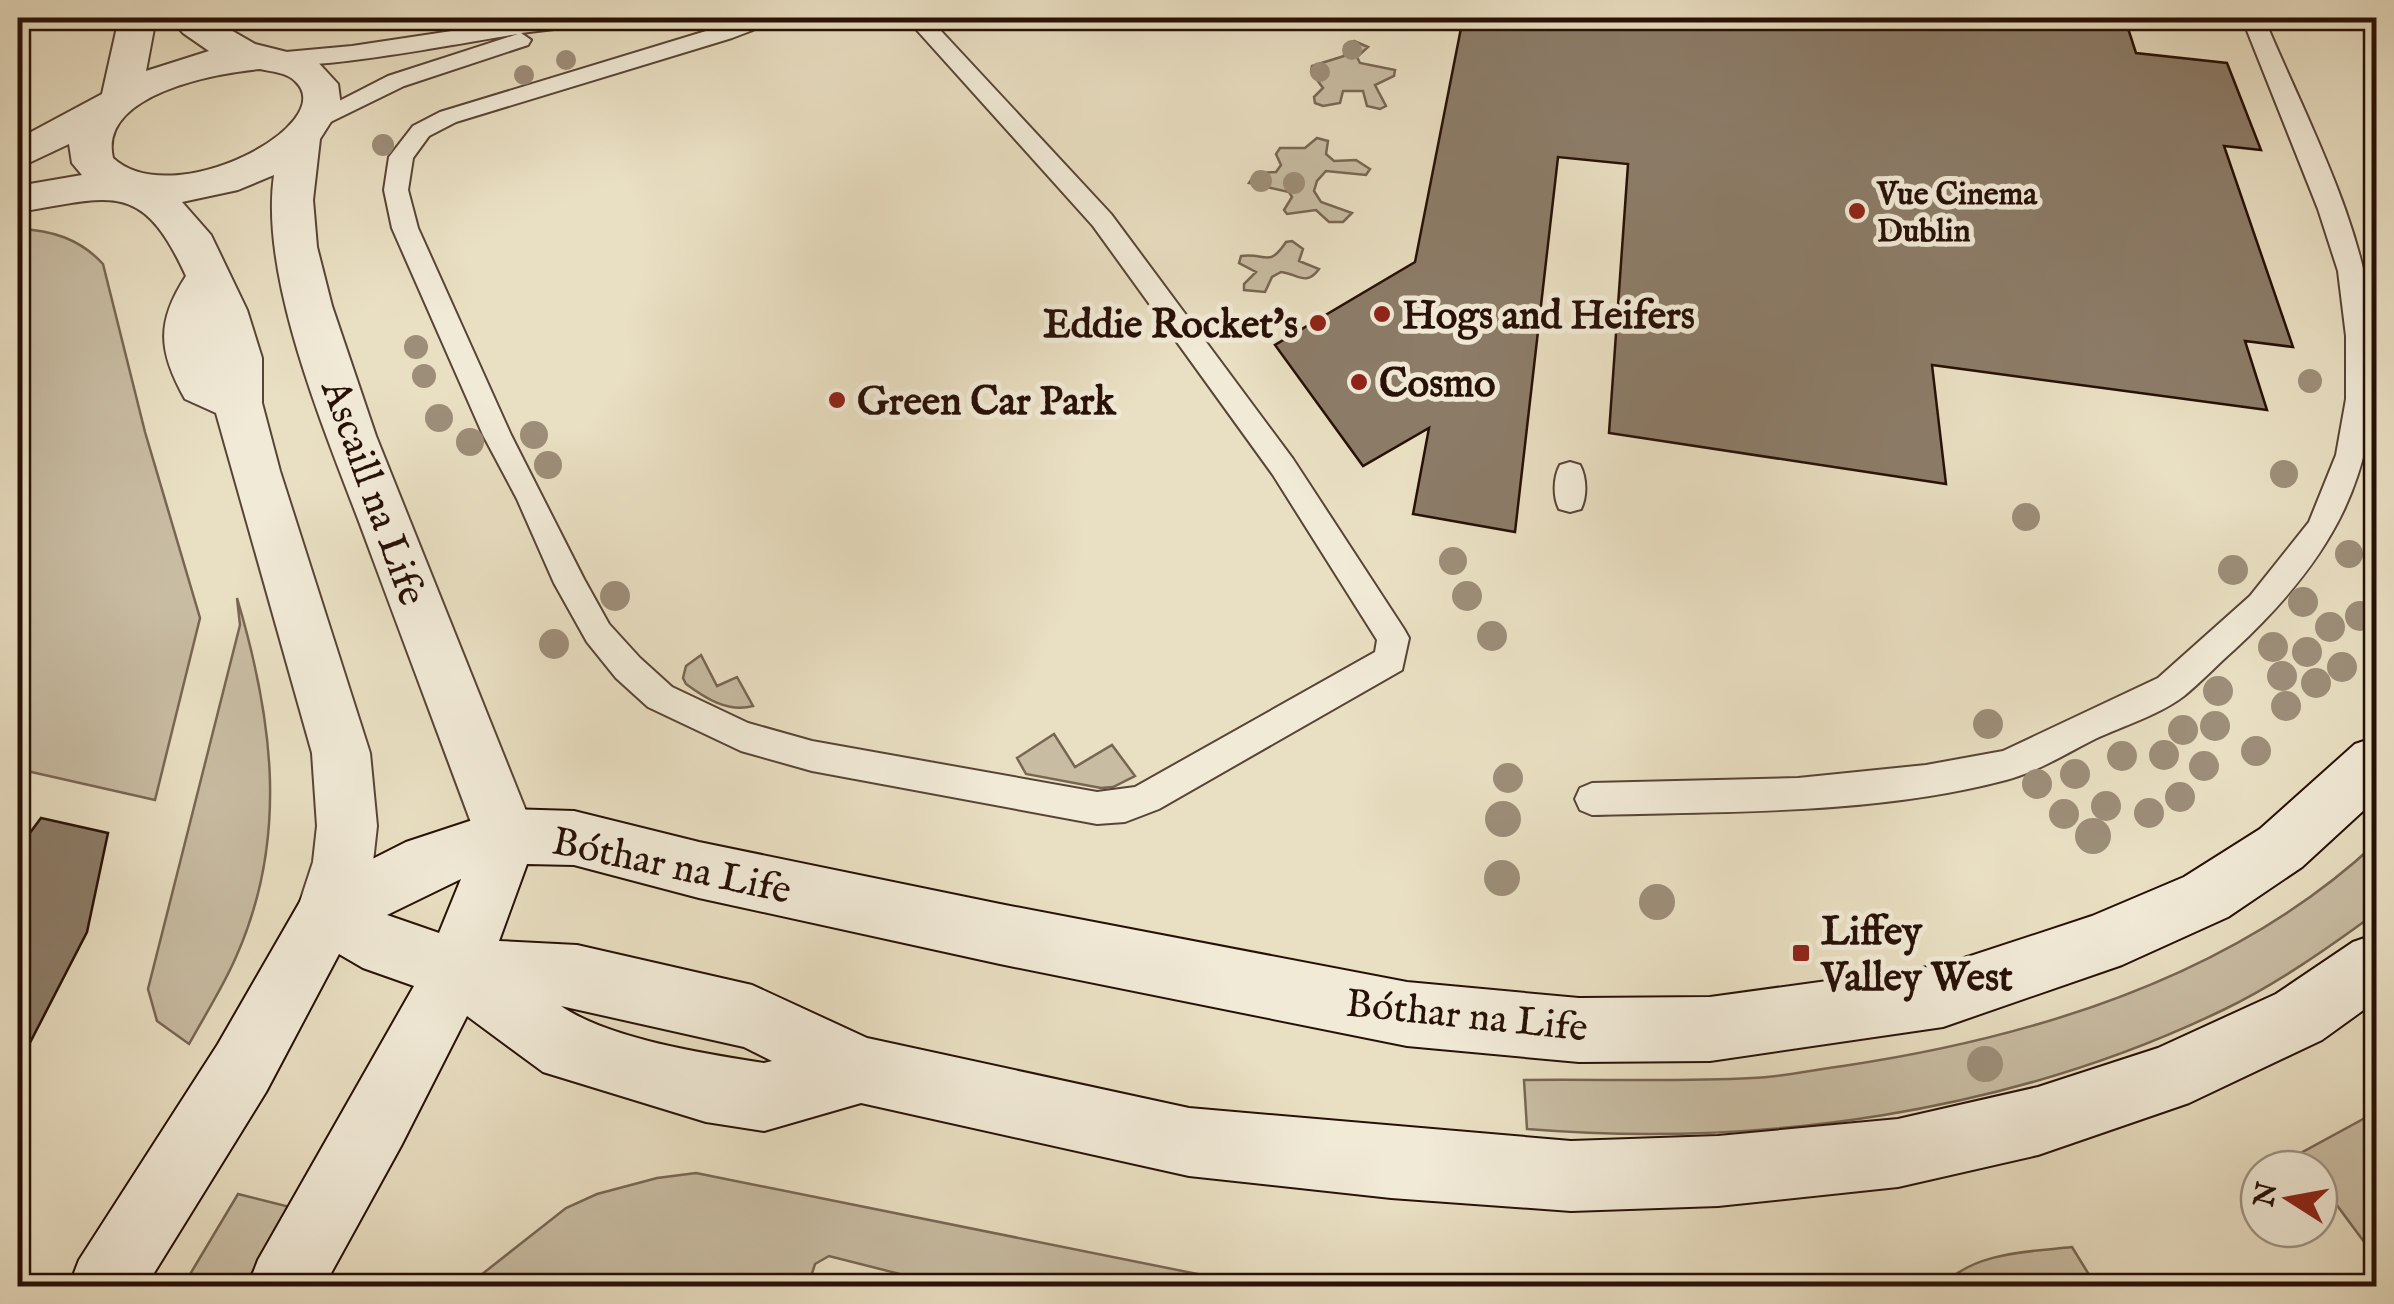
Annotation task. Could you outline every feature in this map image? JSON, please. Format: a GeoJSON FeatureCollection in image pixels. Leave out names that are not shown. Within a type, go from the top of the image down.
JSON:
{"type":"FeatureCollection","features":[{"type":"Feature","properties":{"kind":"street"},"geometry":{"type":"LineString","coordinates":[[105,1286],[242,1068],[327,914],[344,862],[348,826],[341,754],[238,402],[239,358],[224,310],[206,279],[189,235],[162,205],[137,187],[108,177],[93,163],[90,144],[94,133],[120,101],[137,18]]}},
{"type":"Feature","properties":{"kind":"street"},"geometry":{"type":"LineString","coordinates":[[189,18],[203,32],[267,59]]}},
{"type":"Feature","properties":{"kind":"street"},"geometry":{"type":"LineString","coordinates":[[18,155],[150,82],[185,68],[267,59]]}},
{"type":"Feature","properties":{"kind":"street","name":"Ascaill na Life"},"geometry":{"type":"LineString","coordinates":[[267,59],[311,74],[322,90],[321,110],[306,131],[292,200],[294,247],[308,306],[352,436],[506,836]]}},
{"type":"Feature","properties":{"kind":"street"},"geometry":{"type":"LineString","coordinates":[[18,199],[100,187],[190,188],[250,170],[306,131]]}},
{"type":"Feature","properties":{"kind":"street","name":"Bóthar na Life"},"geometry":{"type":"LineString","coordinates":[[327,914],[428,862],[506,836],[574,838],[699,870],[1000,934],[1407,1014],[1578,1030],[1710,1030],[1943,996],[2100,944],[2206,897],[2281,848],[2376,762]]}},
{"type":"Feature","properties":{"kind":"street","name":"Bóthar na Life"},"geometry":{"type":"LineString","coordinates":[[284,1286],[456,969],[506,836]]}},
{"type":"Feature","properties":{"kind":"street"},"geometry":{"type":"LineString","coordinates":[[327,914],[385,947],[456,969],[566,1049],[706,1088],[764,1098],[862,1070],[1190,1142],[1571,1176],[1718,1171],[1898,1152],[2103,1102],[2165,1079],[2299,1017],[2376,964]]}},
{"type":"Feature","properties":{"kind":"lane"},"geometry":{"type":"LineString","coordinates":[[267,59],[385,50],[491,28],[581,18]]}},
{"type":"Feature","properties":{"kind":"lane"},"geometry":{"type":"LineString","coordinates":[[306,131],[396,82],[581,18]]}},
{"type":"Feature","properties":{"kind":"lane"},"geometry":{"type":"LineString","coordinates":[[749,18],[745,25],[724,33],[448,116],[421,131],[401,157],[396,190],[404,228],[497,435],[598,633],[660,697],[741,736],[812,756],[1098,808],[1124,806],[1147,798],[1390,660],[1393,638],[1283,467],[1102,220],[917,18]]}},
{"type":"Feature","properties":{"kind":"lane"},"geometry":{"type":"LineString","coordinates":[[1592,799],[1798,793],[1926,780],[2007,765],[2170,688],[2260,605],[2322,528],[2351,455],[2360,399],[2360,336],[2351,271],[2331,209],[2253,18]]}},
{"type":"Feature","properties":{"kind":"shaded area"},"geometry":{"type":"Polygon","coordinates":[[[1354,41],[1368,47],[1357,57],[1360,63],[1395,70],[1394,76],[1375,85],[1386,106],[1367,106],[1363,91],[1343,91],[1340,103],[1315,103],[1314,97],[1323,88],[1311,72],[1312,66],[1344,56],[1345,45],[1354,41]]]}},
{"type":"Feature","properties":{"kind":"shaded area"},"geometry":{"type":"Polygon","coordinates":[[[1317,138],[1328,141],[1326,154],[1334,161],[1356,160],[1370,169],[1366,175],[1326,171],[1317,181],[1314,191],[1321,202],[1352,213],[1343,222],[1329,222],[1316,210],[1287,214],[1284,210],[1292,197],[1289,192],[1249,183],[1256,173],[1276,172],[1281,165],[1276,154],[1280,148],[1305,148],[1317,138]]]}},
{"type":"Feature","properties":{"kind":"shaded area"},"geometry":{"type":"Polygon","coordinates":[[[18,229],[65,238],[85,248],[103,264],[145,432],[200,618],[155,800],[18,769],[18,229]]]}},
{"type":"Feature","properties":{"kind":"shaded area"},"geometry":{"type":"Polygon","coordinates":[[[1292,241],[1303,249],[1299,261],[1319,269],[1306,278],[1281,272],[1272,277],[1265,292],[1244,290],[1244,284],[1256,272],[1239,263],[1241,256],[1270,257],[1292,241]]]}},
{"type":"Feature","properties":{"kind":"shaded area"},"geometry":{"type":"Polygon","coordinates":[[[237,598],[266,733],[269,823],[264,868],[253,912],[231,968],[189,1044],[157,1021],[148,989],[240,625],[237,598]]]}},
{"type":"Feature","properties":{"kind":"shaded area"},"geometry":{"type":"Polygon","coordinates":[[[701,655],[717,686],[737,677],[753,706],[726,706],[686,684],[686,666],[701,655]]]}},
{"type":"Feature","properties":{"kind":"shaded area"},"geometry":{"type":"Polygon","coordinates":[[[1054,734],[1075,767],[1112,745],[1135,776],[1113,787],[1101,788],[1026,774],[1017,758],[1054,734]]]}},
{"type":"Feature","properties":{"kind":"shaded area"},"geometry":{"type":"Polygon","coordinates":[[[2376,843],[2376,913],[2302,965],[2243,1000],[2141,1045],[2057,1075],[1971,1098],[1793,1127],[1615,1134],[1527,1129],[1524,1080],[1775,1076],[1914,1054],[2057,1018],[2195,965],[2259,930],[2320,890],[2376,843]]]}},
{"type":"Feature","properties":{"kind":"shaded area"},"geometry":{"type":"Polygon","coordinates":[[[2376,1112],[2376,1258],[2339,1208],[2339,1149],[2308,1149],[2376,1112]]]}},
{"type":"Feature","properties":{"kind":"shaded area"},"geometry":{"type":"Polygon","coordinates":[[[696,1173],[1257,1286],[947,1286],[829,1256],[815,1264],[808,1286],[467,1286],[566,1208],[597,1194],[657,1178],[696,1173]]]}},
{"type":"Feature","properties":{"kind":"shaded area"},"geometry":{"type":"Polygon","coordinates":[[[238,1194],[290,1207],[244,1286],[183,1286],[238,1194]]]}},
{"type":"Feature","properties":{"kind":"shaded area"},"geometry":{"type":"Polygon","coordinates":[[[2072,1247],[2096,1286],[1942,1286],[1969,1266],[1985,1260],[2072,1247]]]}},
{"type":"Feature","properties":{"kind":"building"},"geometry":{"type":"Polygon","coordinates":[[[1463,18],[2109,18],[2125,19],[2136,53],[2227,63],[2261,150],[2224,146],[2293,347],[2245,341],[2267,410],[1932,365],[1946,484],[1609,433],[1628,164],[1558,157],[1515,532],[1413,514],[1429,428],[1363,466],[1275,345],[1415,262],[1463,18]]]}},
{"type":"Feature","properties":{"kind":"building"},"geometry":{"type":"Polygon","coordinates":[[[41,818],[108,833],[87,932],[18,1066],[18,849],[41,818]]]}},
{"type":"Feature","properties":{"kind":"place","name":"Vue Cinema Dublin"},"geometry":{"type":"Point","coordinates":[1857,211]}},
{"type":"Feature","properties":{"kind":"place","name":"Hogs and Heifers"},"geometry":{"type":"Point","coordinates":[1382,314]}},
{"type":"Feature","properties":{"kind":"place","name":"Eddie Rocket's"},"geometry":{"type":"Point","coordinates":[1318,323]}},
{"type":"Feature","properties":{"kind":"place","name":"Cosmo"},"geometry":{"type":"Point","coordinates":[1359,382]}},
{"type":"Feature","properties":{"kind":"place","name":"Green Car Park"},"geometry":{"type":"Point","coordinates":[837,400]}},
{"type":"Feature","properties":{"kind":"place","name":"Liffey Valley West"},"geometry":{"type":"Point","coordinates":[1801,953]}}]}
